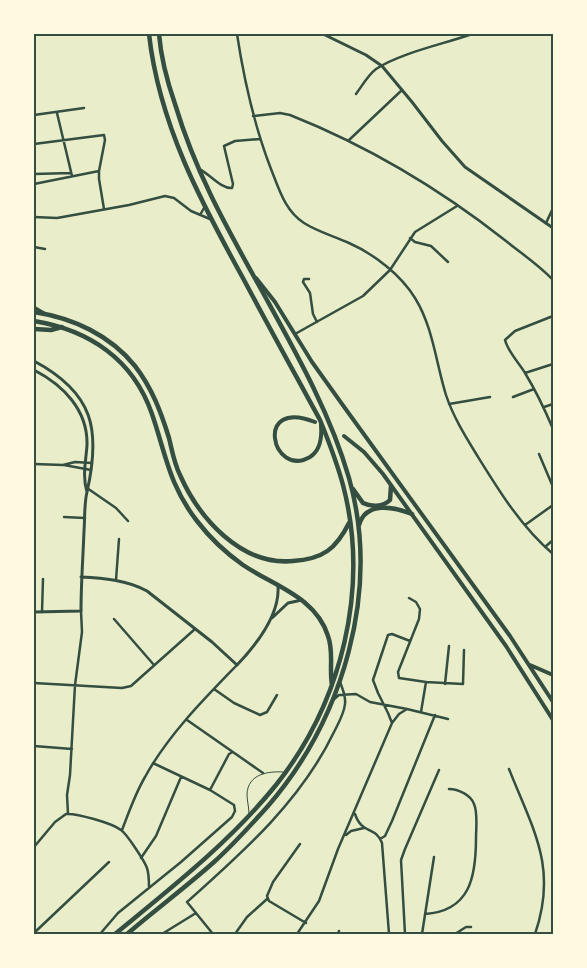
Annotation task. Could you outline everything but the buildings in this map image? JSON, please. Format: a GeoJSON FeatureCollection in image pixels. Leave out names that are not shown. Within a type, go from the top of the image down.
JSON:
{"type":"FeatureCollection","features":[{"type":"Feature","properties":{"kind":"highway"},"geometry":{"type":"LineString","coordinates":[[115,934],[215,850],[249,815],[285,773],[315,725],[332,685],[344,648],[351,607],[353,567],[349,522],[343,486],[332,450],[204,208],[167,116],[158,82],[149,34]]}},
{"type":"Feature","properties":{"kind":"highway"},"geometry":{"type":"LineString","coordinates":[[159,34],[163,61],[171,92],[202,179],[321,403],[349,479],[360,501],[372,506],[384,505],[389,502],[392,486]]}},
{"type":"Feature","properties":{"kind":"highway"},"geometry":{"type":"LineString","coordinates":[[254,276],[275,302],[337,397],[530,665],[553,702]]}},
{"type":"Feature","properties":{"kind":"highway"},"geometry":{"type":"LineString","coordinates":[[34,312],[82,325],[110,342],[135,366],[152,392],[164,421],[176,464],[186,488],[207,518],[230,541],[268,559],[283,562],[303,560],[320,556],[334,547],[342,537],[349,522]]}},
{"type":"Feature","properties":{"kind":"highway"},"geometry":{"type":"LineString","coordinates":[[34,321],[62,327],[86,336],[113,355],[131,374],[152,414],[173,482],[192,514],[214,540],[246,568],[302,600],[318,616],[328,636],[332,656],[330,674],[332,685]]}},
{"type":"Feature","properties":{"kind":"highway"},"geometry":{"type":"LineString","coordinates":[[34,329],[54,330],[62,327]]}},
{"type":"Feature","properties":{"kind":"highway"},"geometry":{"type":"LineString","coordinates":[[142,393],[152,392]]}},
{"type":"Feature","properties":{"kind":"highway"},"geometry":{"type":"LineString","coordinates":[[293,416],[299,416],[318,421],[320,442],[316,452],[311,456],[302,460],[292,459],[283,455],[278,450],[274,441],[275,430],[284,420],[293,416]]}},
{"type":"Feature","properties":{"kind":"highway"},"geometry":{"type":"LineString","coordinates":[[344,436],[368,456],[392,486],[516,661],[553,720]]}},
{"type":"Feature","properties":{"kind":"highway"},"geometry":{"type":"LineString","coordinates":[[126,934],[215,861],[270,804],[308,752],[320,729],[340,682],[351,643],[357,609],[359,573],[358,529],[349,479]]}},
{"type":"Feature","properties":{"kind":"highway"},"geometry":{"type":"LineString","coordinates":[[358,529],[363,515],[371,510],[389,508],[412,514]]}},
{"type":"Feature","properties":{"kind":"highway"},"geometry":{"type":"LineString","coordinates":[[530,665],[553,675]]}},
{"type":"Feature","properties":{"kind":"street"},"geometry":{"type":"LineString","coordinates":[[237,34],[253,116],[260,139],[286,204],[294,215],[314,228],[352,244],[390,270],[408,288],[423,312],[449,404],[463,432],[496,487],[525,525],[553,554]]}},
{"type":"Feature","properties":{"kind":"street"},"geometry":{"type":"LineString","coordinates":[[323,34],[366,55],[382,66],[442,141],[466,166],[553,228]]}},
{"type":"Feature","properties":{"kind":"street"},"geometry":{"type":"LineString","coordinates":[[356,94],[373,72],[382,66],[472,34]]}},
{"type":"Feature","properties":{"kind":"street"},"geometry":{"type":"LineString","coordinates":[[348,141],[402,90]]}},
{"type":"Feature","properties":{"kind":"street"},"geometry":{"type":"LineString","coordinates":[[34,115],[84,108]]}},
{"type":"Feature","properties":{"kind":"street"},"geometry":{"type":"LineString","coordinates":[[57,113],[72,174]]}},
{"type":"Feature","properties":{"kind":"street"},"geometry":{"type":"LineString","coordinates":[[253,116],[280,113],[290,115],[348,141],[398,167],[458,205],[529,259],[553,280]]}},
{"type":"Feature","properties":{"kind":"street"},"geometry":{"type":"LineString","coordinates":[[34,144],[104,135],[105,140],[99,171],[104,209]]}},
{"type":"Feature","properties":{"kind":"street"},"geometry":{"type":"LineString","coordinates":[[198,168],[209,174],[224,187],[232,187],[233,184],[224,146],[235,142],[260,139]]}},
{"type":"Feature","properties":{"kind":"street"},"geometry":{"type":"LineString","coordinates":[[34,174],[72,174],[99,171]]}},
{"type":"Feature","properties":{"kind":"street"},"geometry":{"type":"LineString","coordinates":[[34,184],[72,174]]}},
{"type":"Feature","properties":{"kind":"street"},"geometry":{"type":"LineString","coordinates":[[202,179],[203,176],[209,174]]}},
{"type":"Feature","properties":{"kind":"street"},"geometry":{"type":"LineString","coordinates":[[34,217],[52,218],[169,196],[191,211],[210,219]]}},
{"type":"Feature","properties":{"kind":"street"},"geometry":{"type":"LineString","coordinates":[[295,334],[362,297],[390,270],[410,238],[420,228],[458,205]]}},
{"type":"Feature","properties":{"kind":"street"},"geometry":{"type":"LineString","coordinates":[[200,215],[204,208]]}},
{"type":"Feature","properties":{"kind":"street"},"geometry":{"type":"LineString","coordinates":[[546,223],[553,208]]}},
{"type":"Feature","properties":{"kind":"street"},"geometry":{"type":"LineString","coordinates":[[410,238],[415,242],[431,246],[448,262]]}},
{"type":"Feature","properties":{"kind":"street"},"geometry":{"type":"LineString","coordinates":[[34,247],[45,249]]}},
{"type":"Feature","properties":{"kind":"street"},"geometry":{"type":"LineString","coordinates":[[309,279],[304,279],[303,282],[310,293],[314,317],[317,322]]}},
{"type":"Feature","properties":{"kind":"street"},"geometry":{"type":"LineString","coordinates":[[34,307],[46,314]]}},
{"type":"Feature","properties":{"kind":"street"},"geometry":{"type":"LineString","coordinates":[[553,316],[515,331],[506,339],[507,345],[544,407],[553,429]]}},
{"type":"Feature","properties":{"kind":"street"},"geometry":{"type":"LineString","coordinates":[[34,361],[65,382],[84,405],[90,417],[93,433],[92,470],[87,489]]}},
{"type":"Feature","properties":{"kind":"street"},"geometry":{"type":"LineString","coordinates":[[525,373],[553,364]]}},
{"type":"Feature","properties":{"kind":"street"},"geometry":{"type":"LineString","coordinates":[[34,370],[67,394],[80,412],[86,435],[85,469],[87,489],[82,577],[82,632],[75,685],[72,749],[67,794],[68,814]]}},
{"type":"Feature","properties":{"kind":"street"},"geometry":{"type":"LineString","coordinates":[[513,397],[534,388]]}},
{"type":"Feature","properties":{"kind":"street"},"geometry":{"type":"LineString","coordinates":[[449,404],[490,397]]}},
{"type":"Feature","properties":{"kind":"street"},"geometry":{"type":"LineString","coordinates":[[544,407],[553,404]]}},
{"type":"Feature","properties":{"kind":"street"},"geometry":{"type":"LineString","coordinates":[[539,454],[553,487]]}},
{"type":"Feature","properties":{"kind":"street"},"geometry":{"type":"LineString","coordinates":[[34,464],[92,463]]}},
{"type":"Feature","properties":{"kind":"street"},"geometry":{"type":"LineString","coordinates":[[63,465],[92,470]]}},
{"type":"Feature","properties":{"kind":"street"},"geometry":{"type":"LineString","coordinates":[[87,489],[116,508],[128,521]]}},
{"type":"Feature","properties":{"kind":"street"},"geometry":{"type":"LineString","coordinates":[[525,525],[553,505]]}},
{"type":"Feature","properties":{"kind":"street"},"geometry":{"type":"LineString","coordinates":[[64,518],[85,518]]}},
{"type":"Feature","properties":{"kind":"street"},"geometry":{"type":"LineString","coordinates":[[116,580],[119,539]]}},
{"type":"Feature","properties":{"kind":"street"},"geometry":{"type":"LineString","coordinates":[[545,547],[553,540]]}},
{"type":"Feature","properties":{"kind":"street"},"geometry":{"type":"LineString","coordinates":[[82,577],[116,580],[147,591],[237,665]]}},
{"type":"Feature","properties":{"kind":"street"},"geometry":{"type":"LineString","coordinates":[[42,612],[43,579]]}},
{"type":"Feature","properties":{"kind":"street"},"geometry":{"type":"LineString","coordinates":[[122,830],[135,796],[153,763],[187,720],[256,643],[271,618],[277,599],[278,586]]}},
{"type":"Feature","properties":{"kind":"street"},"geometry":{"type":"LineString","coordinates":[[409,598],[416,602],[420,612],[398,671],[398,676],[402,680],[464,684],[464,650]]}},
{"type":"Feature","properties":{"kind":"street"},"geometry":{"type":"LineString","coordinates":[[271,618],[288,603],[302,600]]}},
{"type":"Feature","properties":{"kind":"street"},"geometry":{"type":"LineString","coordinates":[[34,612],[81,611]]}},
{"type":"Feature","properties":{"kind":"street"},"geometry":{"type":"LineString","coordinates":[[114,619],[154,665]]}},
{"type":"Feature","properties":{"kind":"street"},"geometry":{"type":"LineString","coordinates":[[34,683],[128,688],[135,684],[195,629]]}},
{"type":"Feature","properties":{"kind":"street"},"geometry":{"type":"LineString","coordinates":[[392,723],[376,689],[373,678],[389,634],[410,641]]}},
{"type":"Feature","properties":{"kind":"street"},"geometry":{"type":"LineString","coordinates":[[445,684],[449,646]]}},
{"type":"Feature","properties":{"kind":"street"},"geometry":{"type":"LineString","coordinates":[[213,934],[187,902],[258,838],[311,771],[326,748],[343,713],[345,694],[340,682]]}},
{"type":"Feature","properties":{"kind":"street"},"geometry":{"type":"LineString","coordinates":[[421,712],[426,682]]}},
{"type":"Feature","properties":{"kind":"street"},"geometry":{"type":"LineString","coordinates":[[214,689],[234,703],[260,716],[266,714],[277,695]]}},
{"type":"Feature","properties":{"kind":"street"},"geometry":{"type":"LineString","coordinates":[[333,700],[339,695],[356,694],[370,702],[448,719]]}},
{"type":"Feature","properties":{"kind":"street"},"geometry":{"type":"LineString","coordinates":[[297,934],[306,923],[319,900],[392,723],[398,714],[408,709]]}},
{"type":"Feature","properties":{"kind":"street"},"geometry":{"type":"LineString","coordinates":[[380,839],[387,833],[434,715]]}},
{"type":"Feature","properties":{"kind":"street"},"geometry":{"type":"LineString","coordinates":[[187,720],[262,773]]}},
{"type":"Feature","properties":{"kind":"street"},"geometry":{"type":"LineString","coordinates":[[34,746],[72,749]]}},
{"type":"Feature","properties":{"kind":"street"},"geometry":{"type":"LineString","coordinates":[[210,790],[229,754],[233,752]]}},
{"type":"Feature","properties":{"kind":"street"},"geometry":{"type":"LineString","coordinates":[[100,934],[112,919],[233,816],[236,809],[234,805],[210,790],[153,763]]}},
{"type":"Feature","properties":{"kind":"street"},"geometry":{"type":"LineString","coordinates":[[510,769],[523,806],[535,829],[541,855],[544,898],[541,916],[534,934]]}},
{"type":"Feature","properties":{"kind":"street"},"geometry":{"type":"LineString","coordinates":[[405,934],[402,860],[439,770]]}},
{"type":"Feature","properties":{"kind":"street"},"geometry":{"type":"LineString","coordinates":[[141,858],[153,842],[176,794],[181,777]]}},
{"type":"Feature","properties":{"kind":"street"},"geometry":{"type":"LineString","coordinates":[[425,914],[437,913],[452,908],[463,898],[471,884],[475,860],[475,806],[471,798],[459,791],[449,789]]}},
{"type":"Feature","properties":{"kind":"street"},"geometry":{"type":"LineString","coordinates":[[355,813],[358,823],[375,833],[380,839],[383,848],[389,934]]}},
{"type":"Feature","properties":{"kind":"street"},"geometry":{"type":"LineString","coordinates":[[34,847],[63,815],[87,817],[122,830],[147,868],[148,889]]}},
{"type":"Feature","properties":{"kind":"street"},"geometry":{"type":"LineString","coordinates":[[344,836],[364,828]]}},
{"type":"Feature","properties":{"kind":"street"},"geometry":{"type":"LineString","coordinates":[[234,934],[247,917],[268,899],[268,893],[273,882],[300,844]]}},
{"type":"Feature","properties":{"kind":"street"},"geometry":{"type":"LineString","coordinates":[[422,934],[434,856]]}},
{"type":"Feature","properties":{"kind":"street"},"geometry":{"type":"LineString","coordinates":[[34,932],[108,862]]}},
{"type":"Feature","properties":{"kind":"street"},"geometry":{"type":"LineString","coordinates":[[268,899],[306,923]]}},
{"type":"Feature","properties":{"kind":"street"},"geometry":{"type":"LineString","coordinates":[[162,934],[196,913]]}},
{"type":"Feature","properties":{"kind":"street"},"geometry":{"type":"LineString","coordinates":[[456,934],[466,927],[471,927]]}},
{"type":"Feature","properties":{"kind":"lane"},"geometry":{"type":"LineString","coordinates":[[249,815],[248,789],[252,781],[262,773],[285,773]]}}]}
